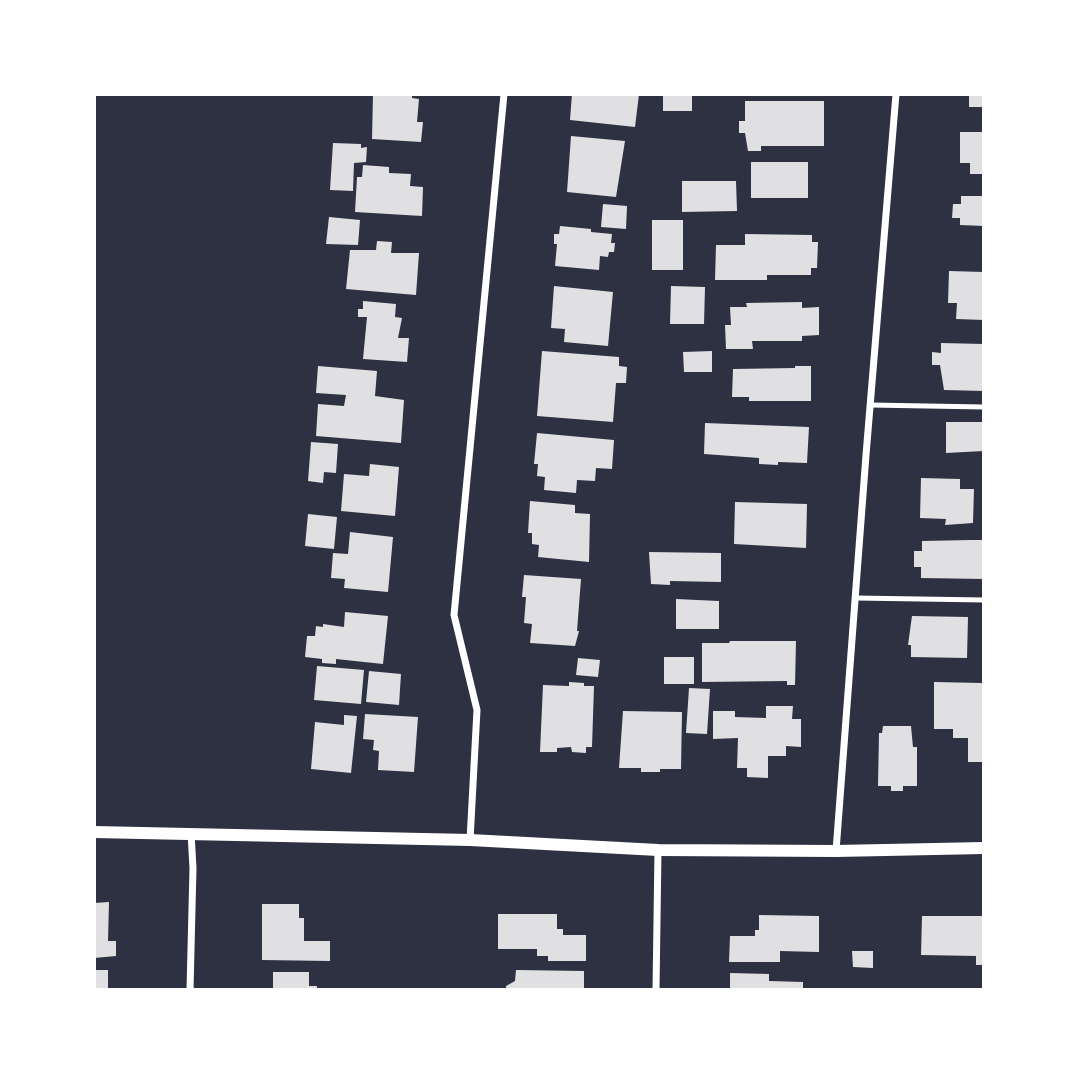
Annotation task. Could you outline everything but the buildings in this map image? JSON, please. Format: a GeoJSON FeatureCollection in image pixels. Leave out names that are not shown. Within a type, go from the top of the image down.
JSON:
{"type":"FeatureCollection","features":[{"type":"Feature","properties":{"kind":"street"},"geometry":{"type":"LineString","coordinates":[[470,839],[477,710],[454,615],[503,94]]}},
{"type":"Feature","properties":{"kind":"street"},"geometry":{"type":"LineString","coordinates":[[836,851],[897,94]]}},
{"type":"Feature","properties":{"kind":"street"},"geometry":{"type":"LineString","coordinates":[[94,832],[470,839],[658,850],[984,848]]}},
{"type":"Feature","properties":{"kind":"street"},"geometry":{"type":"LineString","coordinates":[[190,989],[193,868],[191,833]]}},
{"type":"Feature","properties":{"kind":"street"},"geometry":{"type":"LineString","coordinates":[[656,989],[658,850]]}},
{"type":"Feature","properties":{"kind":"lane"},"geometry":{"type":"LineString","coordinates":[[870,405],[984,407]]}},
{"type":"Feature","properties":{"kind":"lane"},"geometry":{"type":"LineString","coordinates":[[855,598],[984,600]]}}]}
